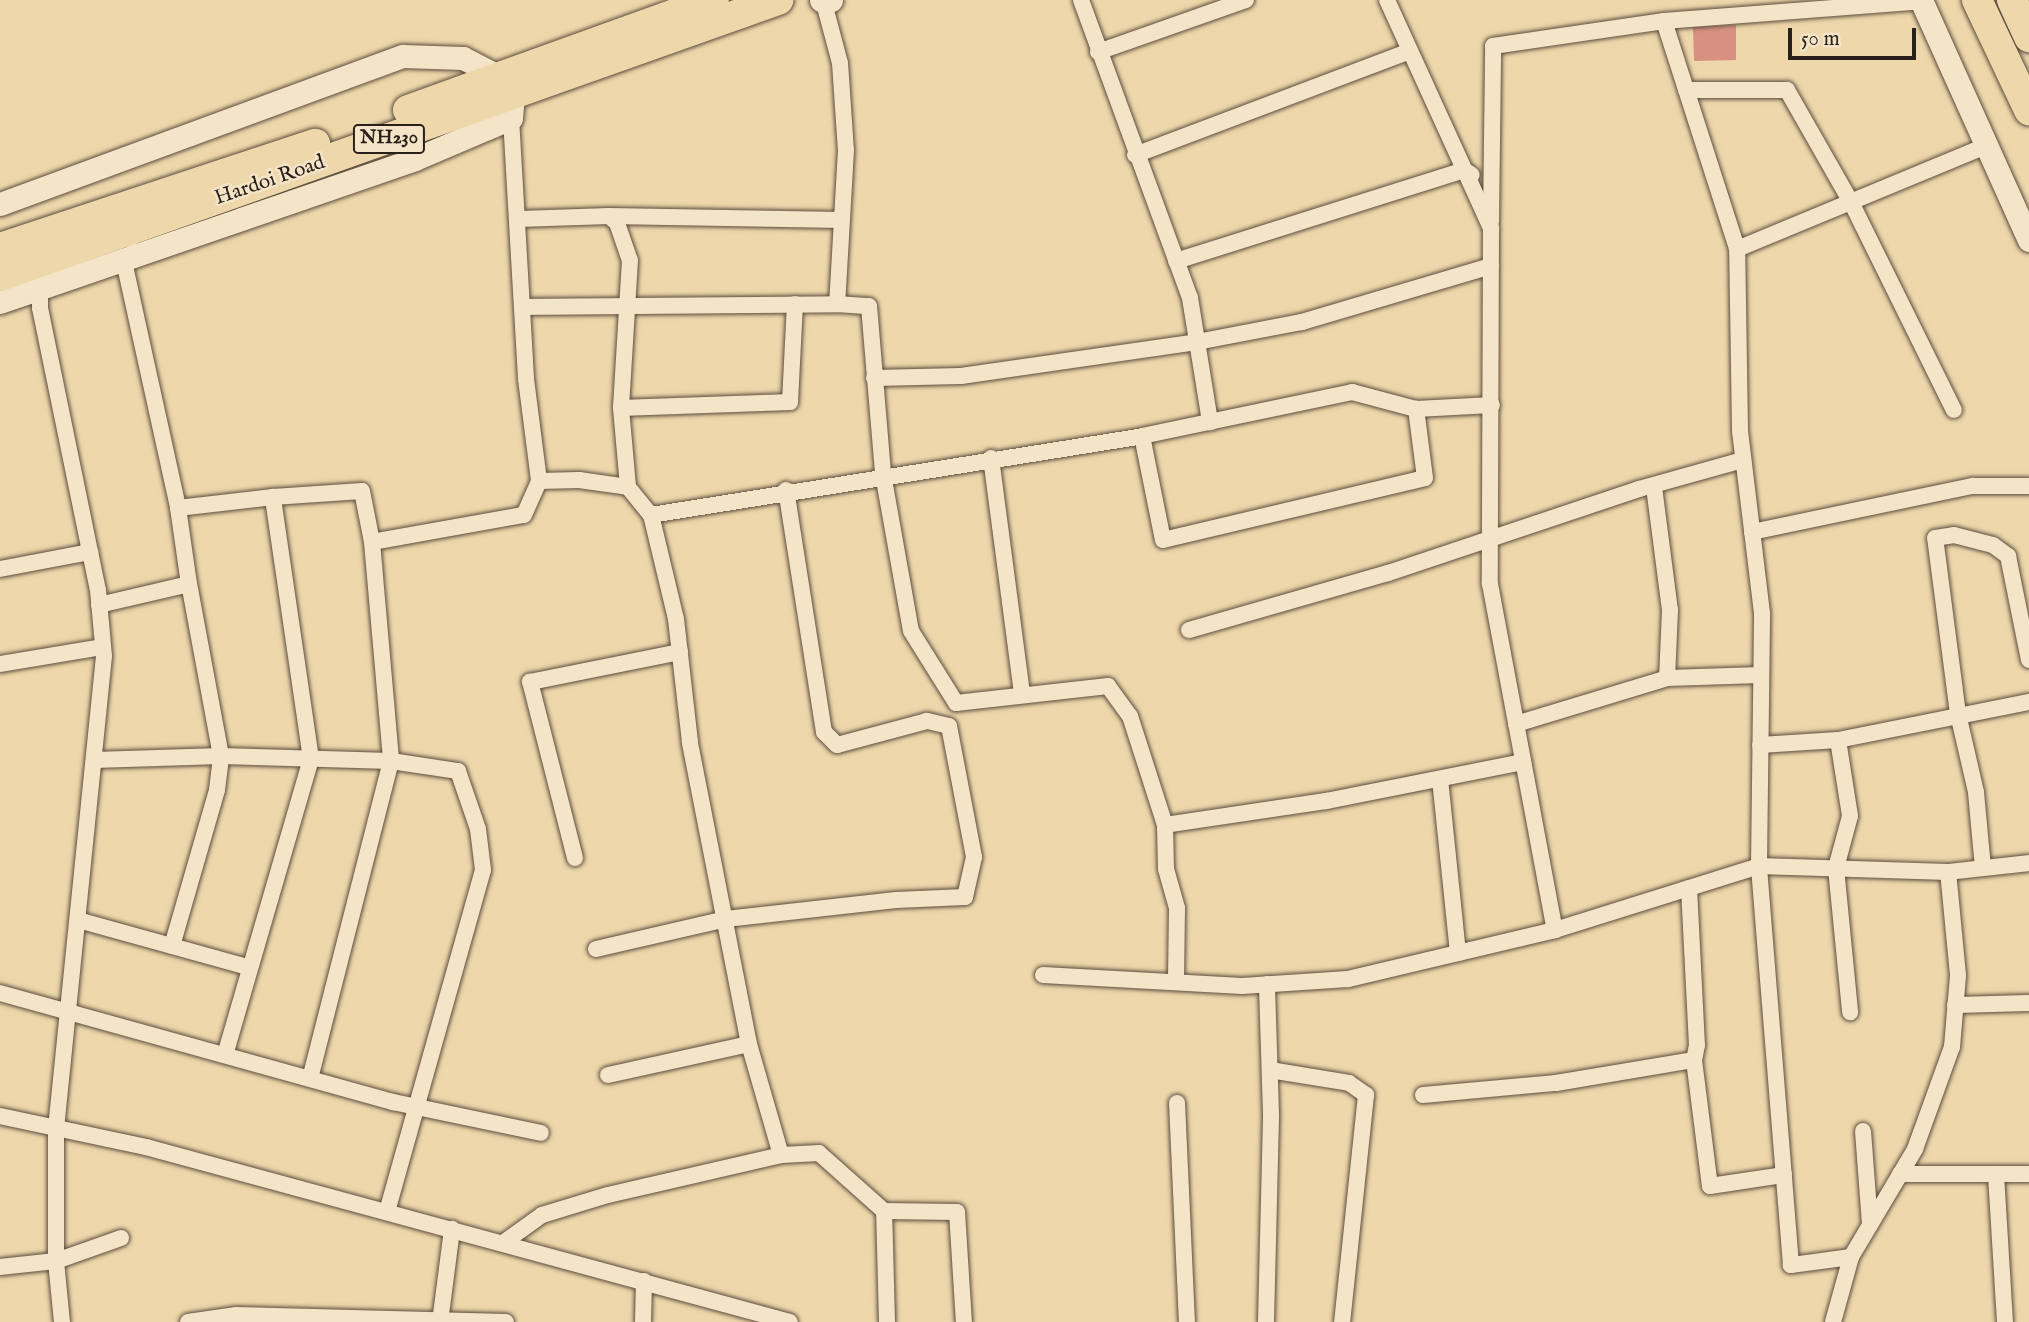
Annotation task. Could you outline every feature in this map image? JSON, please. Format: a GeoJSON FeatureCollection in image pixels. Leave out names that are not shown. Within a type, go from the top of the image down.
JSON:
{"type":"FeatureCollection","features":[{"type":"Feature","properties":{"kind":"highway","name":"Hardoi Road"},"geometry":{"type":"LineString","coordinates":[[0,248],[302,149],[508,97],[714,0]]}},
{"type":"Feature","properties":{"kind":"highway","name":"Hardoi Road"},"geometry":{"type":"LineString","coordinates":[[0,276],[40,276],[148,224],[778,0]]}},
{"type":"Feature","properties":{"kind":"highway"},"geometry":{"type":"LineString","coordinates":[[1977,0],[2029,110]]}},
{"type":"Feature","properties":{"kind":"highway"},"geometry":{"type":"LineString","coordinates":[[2012,0],[2029,37]]}},
{"type":"Feature","properties":{"kind":"street"},"geometry":{"type":"LineString","coordinates":[[1081,0],[1135,155],[1190,298],[1210,422]]}},
{"type":"Feature","properties":{"kind":"street"},"geometry":{"type":"LineString","coordinates":[[1098,52],[1246,0]]}},
{"type":"Feature","properties":{"kind":"street"},"geometry":{"type":"LineString","coordinates":[[1387,0],[1491,228]]}},
{"type":"Feature","properties":{"kind":"street"},"geometry":{"type":"LineString","coordinates":[[1555,930],[1490,584],[1493,46],[1664,21],[1921,0],[2029,240]]}},
{"type":"Feature","properties":{"kind":"street"},"geometry":{"type":"LineString","coordinates":[[825,1],[840,63],[846,150],[837,304]]}},
{"type":"Feature","properties":{"kind":"street"},"geometry":{"type":"LineString","coordinates":[[1664,21],[1737,249],[1743,460],[1762,613],[1759,866],[1791,1265],[1852,1257]]}},
{"type":"Feature","properties":{"kind":"street"},"geometry":{"type":"LineString","coordinates":[[1135,155],[1410,51]]}},
{"type":"Feature","properties":{"kind":"street"},"geometry":{"type":"LineString","coordinates":[[0,204],[403,56],[463,58],[508,97],[519,219],[526,379],[538,481],[524,515],[372,542]]}},
{"type":"Feature","properties":{"kind":"street"},"geometry":{"type":"LineString","coordinates":[[1686,90],[1787,90],[1851,202],[1954,410]]}},
{"type":"Feature","properties":{"kind":"street"},"geometry":{"type":"LineString","coordinates":[[0,302],[40,276],[130,257],[415,159],[508,97]]}},
{"type":"Feature","properties":{"kind":"street"},"geometry":{"type":"LineString","coordinates":[[1737,249],[1986,145]]}},
{"type":"Feature","properties":{"kind":"street"},"geometry":{"type":"LineString","coordinates":[[1464,170],[1492,188]]}},
{"type":"Feature","properties":{"kind":"street"},"geometry":{"type":"LineString","coordinates":[[1176,261],[1464,170]]}},
{"type":"Feature","properties":{"kind":"street"},"geometry":{"type":"LineString","coordinates":[[519,219],[609,216],[842,220]]}},
{"type":"Feature","properties":{"kind":"street"},"geometry":{"type":"LineString","coordinates":[[609,216],[617,223],[630,260],[624,306],[621,408],[628,487],[652,515],[680,652],[690,743],[749,1044],[781,1155]]}},
{"type":"Feature","properties":{"kind":"street"},"geometry":{"type":"LineString","coordinates":[[148,224],[125,266],[178,509],[221,756],[217,790],[172,946]]}},
{"type":"Feature","properties":{"kind":"street"},"geometry":{"type":"LineString","coordinates":[[874,378],[961,376],[1197,342],[1302,323],[1491,266]]}},
{"type":"Feature","properties":{"kind":"street"},"geometry":{"type":"LineString","coordinates":[[40,276],[90,552],[103,647],[56,1128],[56,1261],[62,1322]]}},
{"type":"Feature","properties":{"kind":"street"},"geometry":{"type":"LineString","coordinates":[[523,307],[795,304],[869,306],[883,474],[911,631],[956,703],[1108,686],[1130,716],[1165,825],[1167,869],[1177,908],[1176,982]]}},
{"type":"Feature","properties":{"kind":"street"},"geometry":{"type":"LineString","coordinates":[[621,408],[790,402],[795,304]]}},
{"type":"Feature","properties":{"kind":"street"},"geometry":{"type":"LineString","coordinates":[[652,515],[883,474],[1142,436],[1352,392],[1416,409],[1492,405]]}},
{"type":"Feature","properties":{"kind":"street"},"geometry":{"type":"LineString","coordinates":[[1142,436],[1163,540],[1424,478],[1416,409]]}},
{"type":"Feature","properties":{"kind":"street"},"geometry":{"type":"LineString","coordinates":[[991,458],[1022,694]]}},
{"type":"Feature","properties":{"kind":"street"},"geometry":{"type":"LineString","coordinates":[[1188,630],[1388,573],[1491,537],[1743,460]]}},
{"type":"Feature","properties":{"kind":"street"},"geometry":{"type":"LineString","coordinates":[[538,481],[579,480],[628,487]]}},
{"type":"Feature","properties":{"kind":"street"},"geometry":{"type":"LineString","coordinates":[[1752,532],[1973,486],[2029,486]]}},
{"type":"Feature","properties":{"kind":"street"},"geometry":{"type":"LineString","coordinates":[[1654,487],[1670,610],[1667,678]]}},
{"type":"Feature","properties":{"kind":"street"},"geometry":{"type":"LineString","coordinates":[[596,949],[726,919],[896,900],[965,897],[974,857],[949,726],[927,721],[838,745],[824,732],[786,490]]}},
{"type":"Feature","properties":{"kind":"street"},"geometry":{"type":"LineString","coordinates":[[178,509],[273,497],[362,492],[372,542],[391,761],[310,1079]]}},
{"type":"Feature","properties":{"kind":"street"},"geometry":{"type":"LineString","coordinates":[[225,1055],[247,967],[311,759],[273,497]]}},
{"type":"Feature","properties":{"kind":"street"},"geometry":{"type":"LineString","coordinates":[[1983,868],[1976,792],[1958,714],[1935,538],[1954,536],[1993,545],[2008,556],[2029,660]]}},
{"type":"Feature","properties":{"kind":"street"},"geometry":{"type":"LineString","coordinates":[[0,569],[90,552]]}},
{"type":"Feature","properties":{"kind":"street"},"geometry":{"type":"LineString","coordinates":[[99,605],[189,584]]}},
{"type":"Feature","properties":{"kind":"street"},"geometry":{"type":"LineString","coordinates":[[0,664],[103,647]]}},
{"type":"Feature","properties":{"kind":"street"},"geometry":{"type":"LineString","coordinates":[[575,858],[529,693],[530,682],[680,652]]}},
{"type":"Feature","properties":{"kind":"street"},"geometry":{"type":"LineString","coordinates":[[1516,724],[1667,678],[1761,675]]}},
{"type":"Feature","properties":{"kind":"street"},"geometry":{"type":"LineString","coordinates":[[1760,745],[1838,740],[2029,702]]}},
{"type":"Feature","properties":{"kind":"street"},"geometry":{"type":"LineString","coordinates":[[1838,740],[1850,816],[1836,868],[1850,1012]]}},
{"type":"Feature","properties":{"kind":"street"},"geometry":{"type":"LineString","coordinates":[[94,760],[221,756],[391,761],[458,771],[478,829],[483,870],[387,1212]]}},
{"type":"Feature","properties":{"kind":"street"},"geometry":{"type":"LineString","coordinates":[[1165,825],[1440,779],[1523,762]]}},
{"type":"Feature","properties":{"kind":"street"},"geometry":{"type":"LineString","coordinates":[[1440,779],[1458,953]]}},
{"type":"Feature","properties":{"kind":"street"},"geometry":{"type":"LineString","coordinates":[[1043,975],[1267,984],[1348,979],[1555,930],[1759,866],[1948,872],[2029,863]]}},
{"type":"Feature","properties":{"kind":"street"},"geometry":{"type":"LineString","coordinates":[[1833,1322],[1852,1257],[1915,1149],[1951,1047],[1958,975],[1948,872]]}},
{"type":"Feature","properties":{"kind":"street"},"geometry":{"type":"LineString","coordinates":[[1689,888],[1697,1045],[1693,1060],[1710,1186],[1784,1175]]}},
{"type":"Feature","properties":{"kind":"street"},"geometry":{"type":"LineString","coordinates":[[78,920],[247,967]]}},
{"type":"Feature","properties":{"kind":"street"},"geometry":{"type":"LineString","coordinates":[[1266,1322],[1270,1070],[1267,984]]}},
{"type":"Feature","properties":{"kind":"street"},"geometry":{"type":"LineString","coordinates":[[0,993],[310,1079],[416,1106],[541,1133]]}},
{"type":"Feature","properties":{"kind":"street"},"geometry":{"type":"LineString","coordinates":[[1955,1005],[2029,1003]]}},
{"type":"Feature","properties":{"kind":"street"},"geometry":{"type":"LineString","coordinates":[[608,1075],[749,1044]]}},
{"type":"Feature","properties":{"kind":"street"},"geometry":{"type":"LineString","coordinates":[[1423,1095],[1556,1083],[1693,1060]]}},
{"type":"Feature","properties":{"kind":"street"},"geometry":{"type":"LineString","coordinates":[[1270,1070],[1349,1083],[1366,1094],[1342,1322]]}},
{"type":"Feature","properties":{"kind":"street"},"geometry":{"type":"LineString","coordinates":[[1177,1103],[1187,1322]]}},
{"type":"Feature","properties":{"kind":"street"},"geometry":{"type":"LineString","coordinates":[[0,1116],[452,1229],[644,1282],[731,1314],[790,1322]]}},
{"type":"Feature","properties":{"kind":"street"},"geometry":{"type":"LineString","coordinates":[[1863,1131],[1870,1225]]}},
{"type":"Feature","properties":{"kind":"street"},"geometry":{"type":"LineString","coordinates":[[503,1243],[555,1211],[781,1155],[819,1153],[884,1211],[957,1212],[964,1322]]}},
{"type":"Feature","properties":{"kind":"street"},"geometry":{"type":"LineString","coordinates":[[1900,1174],[2029,1174]]}},
{"type":"Feature","properties":{"kind":"street"},"geometry":{"type":"LineString","coordinates":[[1996,1175],[2005,1322]]}},
{"type":"Feature","properties":{"kind":"street"},"geometry":{"type":"LineString","coordinates":[[884,1211],[887,1322]]}},
{"type":"Feature","properties":{"kind":"street"},"geometry":{"type":"LineString","coordinates":[[441,1321],[452,1229]]}},
{"type":"Feature","properties":{"kind":"street"},"geometry":{"type":"LineString","coordinates":[[0,1267],[56,1261],[121,1238]]}},
{"type":"Feature","properties":{"kind":"street"},"geometry":{"type":"LineString","coordinates":[[643,1322],[644,1282]]}},
{"type":"Feature","properties":{"kind":"street"},"geometry":{"type":"LineString","coordinates":[[188,1322],[236,1315],[506,1322]]}},
{"type":"Feature","properties":{"kind":"building"},"geometry":{"type":"Polygon","coordinates":[[[1736,25],[1736,60],[1694,61],[1693,27],[1736,25]]]}}]}
